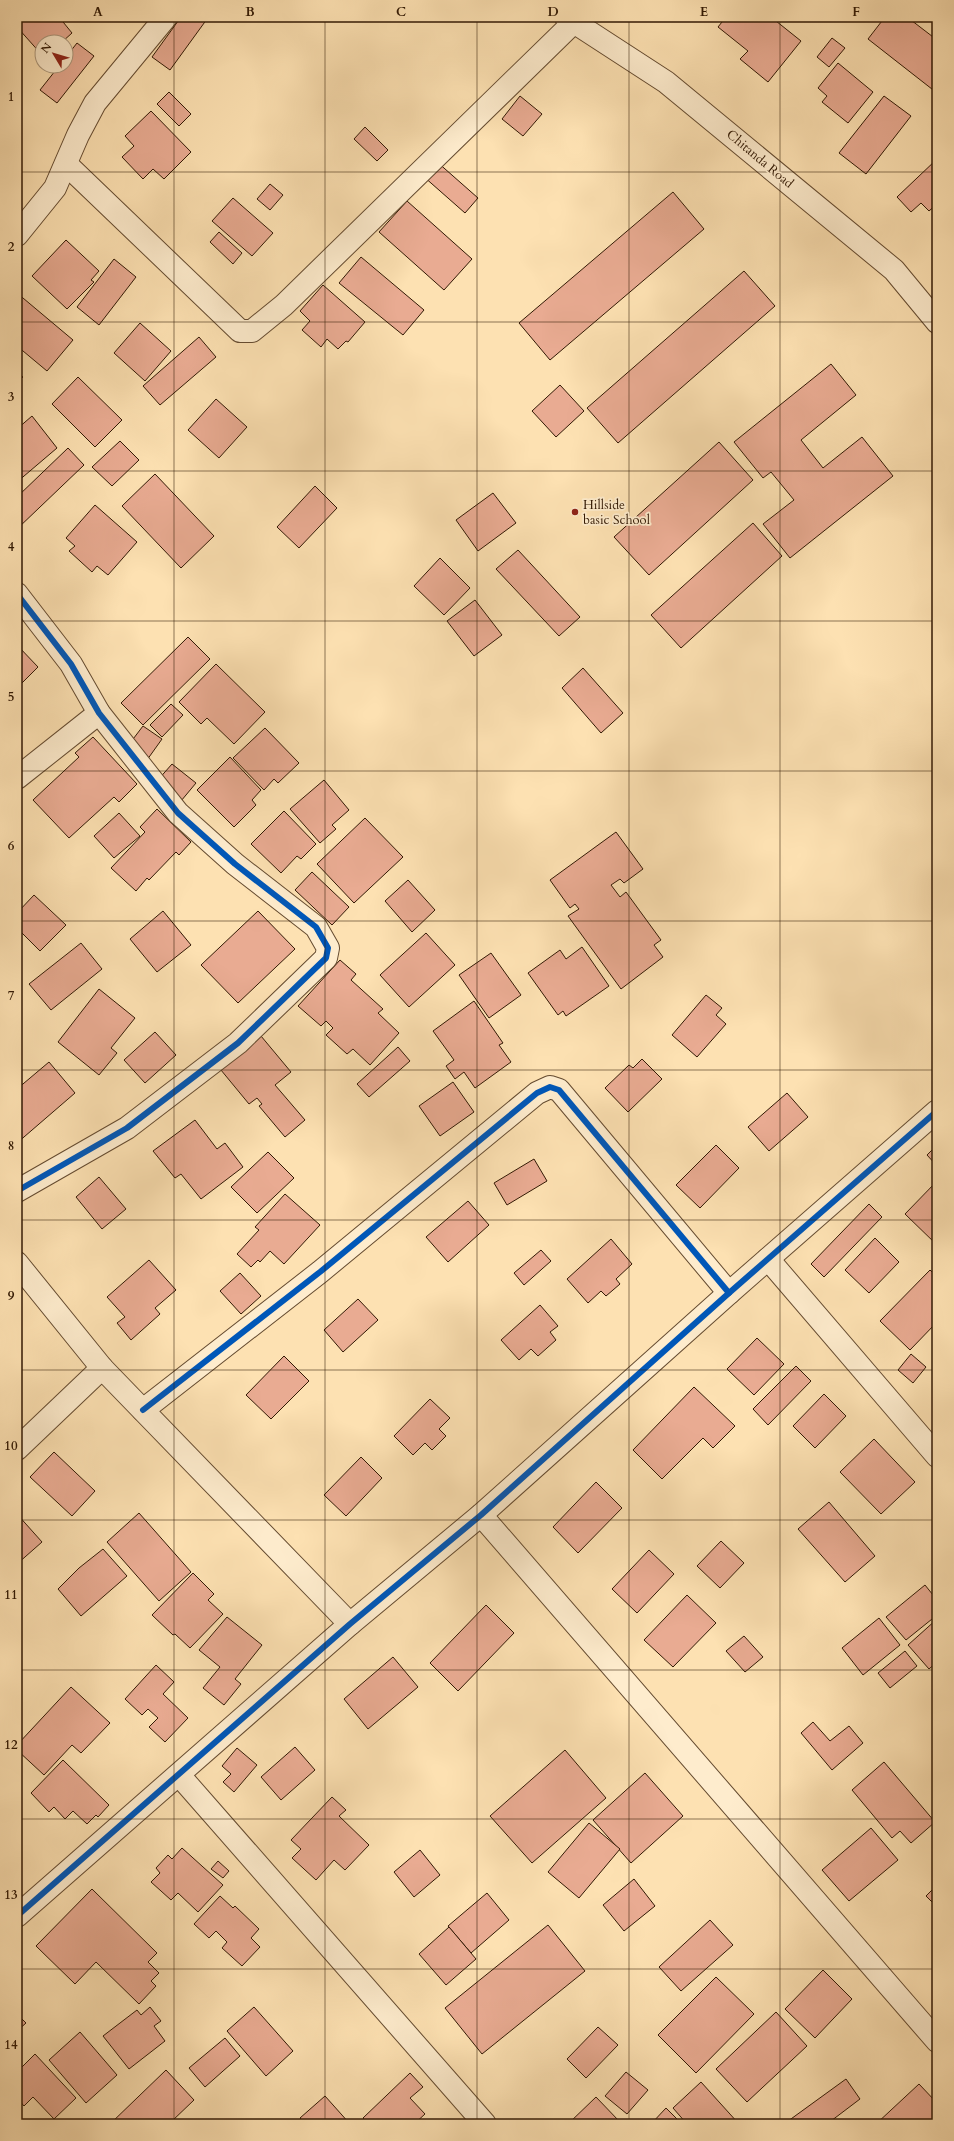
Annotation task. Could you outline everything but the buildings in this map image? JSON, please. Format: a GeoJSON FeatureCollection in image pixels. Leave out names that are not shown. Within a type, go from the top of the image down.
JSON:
{"type":"FeatureCollection","features":[{"type":"Feature","properties":{"kind":"street"},"geometry":{"type":"LineString","coordinates":[[17,235],[55,188],[78,135],[95,103],[166,17]]}},
{"type":"Feature","properties":{"kind":"street"},"geometry":{"type":"LineString","coordinates":[[66,164],[240,331],[252,331],[284,305],[406,188],[570,20]]}},
{"type":"Feature","properties":{"kind":"street","name":"Chitanda Road"},"geometry":{"type":"LineString","coordinates":[[570,20],[666,82],[894,270],[937,322]]}},
{"type":"Feature","properties":{"kind":"street"},"geometry":{"type":"LineString","coordinates":[[17,594],[71,664],[98,713],[178,813],[236,864],[316,927],[328,948],[326,958],[238,1043],[197,1076],[127,1128],[17,1190]]}},
{"type":"Feature","properties":{"kind":"street"},"geometry":{"type":"LineString","coordinates":[[17,778],[98,713]]}},
{"type":"Feature","properties":{"kind":"street"},"geometry":{"type":"LineString","coordinates":[[143,1410],[326,1267],[537,1093],[550,1087],[559,1090],[729,1293]]}},
{"type":"Feature","properties":{"kind":"street"},"geometry":{"type":"LineString","coordinates":[[17,1916],[350,1624],[481,1515],[729,1293],[937,1111]]}},
{"type":"Feature","properties":{"kind":"street"},"geometry":{"type":"LineString","coordinates":[[768,1259],[937,1456]]}},
{"type":"Feature","properties":{"kind":"street"},"geometry":{"type":"LineString","coordinates":[[17,1263],[102,1368],[350,1624]]}},
{"type":"Feature","properties":{"kind":"street"},"geometry":{"type":"LineString","coordinates":[[17,1449],[102,1368]]}},
{"type":"Feature","properties":{"kind":"street"},"geometry":{"type":"LineString","coordinates":[[481,1515],[937,2041]]}},
{"type":"Feature","properties":{"kind":"street"},"geometry":{"type":"LineString","coordinates":[[178,1775],[485,2124]]}},
{"type":"Feature","properties":{"kind":"cycle path"},"geometry":{"type":"LineString","coordinates":[[17,594],[71,664],[99,713],[178,813],[235,864],[316,927],[328,948],[326,958],[238,1043],[127,1128],[17,1191]]}},
{"type":"Feature","properties":{"kind":"cycle path"},"geometry":{"type":"LineString","coordinates":[[143,1410],[320,1272],[537,1093],[550,1087],[559,1090],[729,1293]]}},
{"type":"Feature","properties":{"kind":"cycle path"},"geometry":{"type":"LineString","coordinates":[[17,1916],[350,1624],[481,1515],[729,1293],[937,1111]]}},
{"type":"Feature","properties":{"kind":"place","name":"Hillside basic School"},"geometry":{"type":"Point","coordinates":[575,512]}}]}
